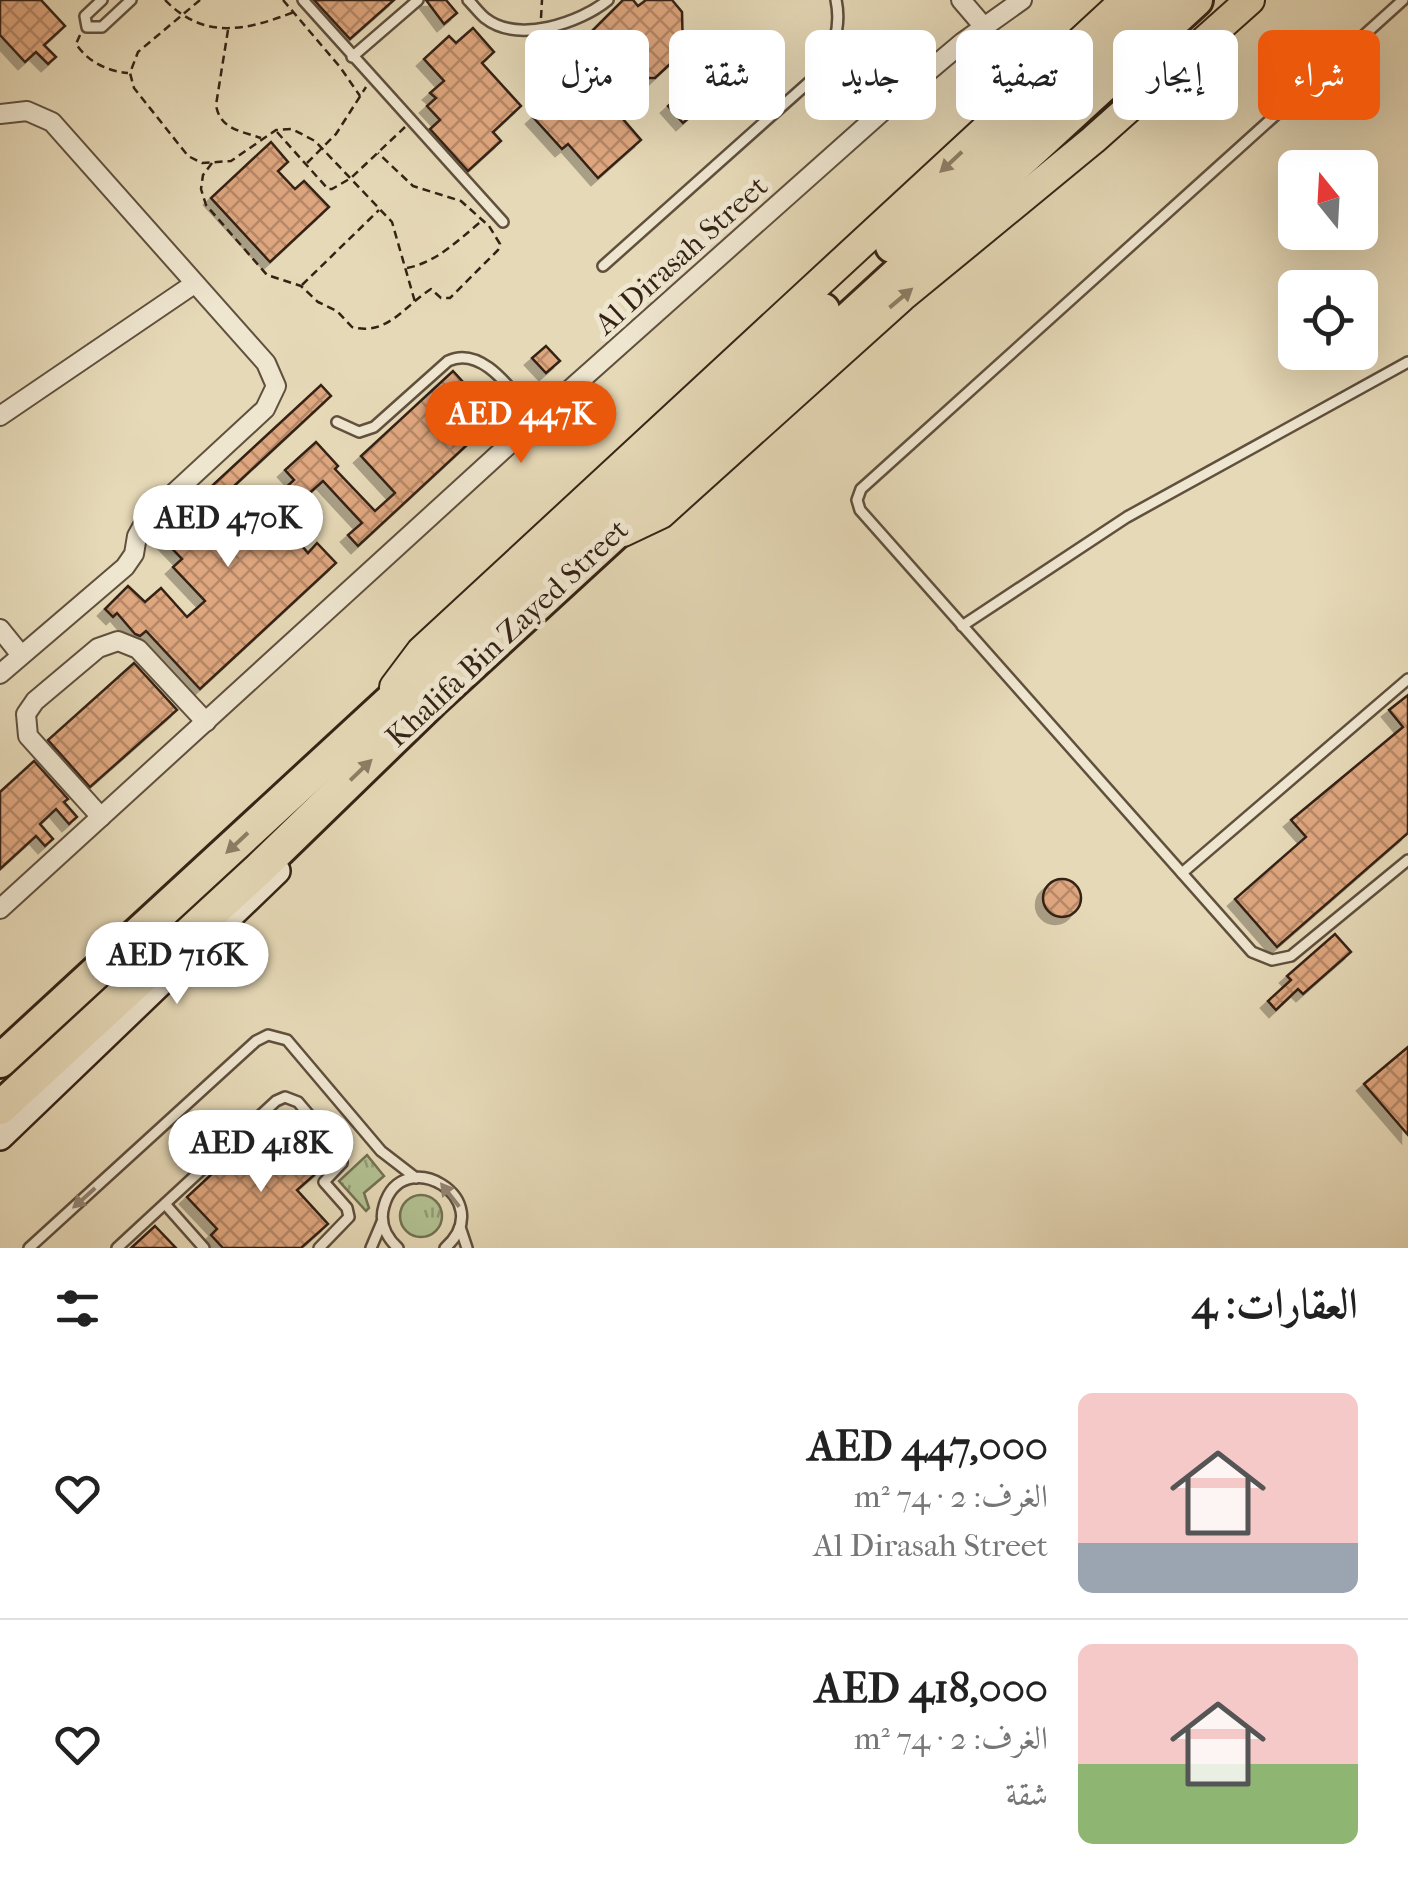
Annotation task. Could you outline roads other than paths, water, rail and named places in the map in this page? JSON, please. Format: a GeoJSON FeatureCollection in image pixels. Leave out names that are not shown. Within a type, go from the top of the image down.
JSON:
{"type":"FeatureCollection","features":[{"type":"Feature","properties":{"kind":"highway","name":"Khalifa Bin Zayed Street"},"geometry":{"type":"LineString","coordinates":[[0,1062],[386,705],[1163,0]]}},
{"type":"Feature","properties":{"kind":"highway","name":"Khalifa Bin Zayed Street"},"geometry":{"type":"LineString","coordinates":[[0,1108],[432,701],[1196,0]]}},
{"type":"Feature","properties":{"kind":"highway"},"geometry":{"type":"LineString","coordinates":[[0,1040],[58,990],[74,984],[83,986]]}},
{"type":"Feature","properties":{"kind":"main road"},"geometry":{"type":"LineString","coordinates":[[386,705],[404,671],[421,650],[1124,0]]}},
{"type":"Feature","properties":{"kind":"main road"},"geometry":{"type":"LineString","coordinates":[[612,535],[629,531],[661,514],[887,310],[1122,115],[1250,0]]}},
{"type":"Feature","properties":{"kind":"street"},"geometry":{"type":"LineString","coordinates":[[960,0],[986,28]]}},
{"type":"Feature","properties":{"kind":"street","name":"Al Dirasah Street"},"geometry":{"type":"LineString","coordinates":[[0,909],[912,85],[1022,0]]}},
{"type":"Feature","properties":{"kind":"street"},"geometry":{"type":"LineString","coordinates":[[0,114],[28,111],[52,122],[275,378],[274,394],[265,409],[144,522],[128,564],[0,674]]}},
{"type":"Feature","properties":{"kind":"street"},"geometry":{"type":"LineString","coordinates":[[0,416],[194,284]]}},
{"type":"Feature","properties":{"kind":"street"},"geometry":{"type":"LineString","coordinates":[[0,628],[21,655]]}},
{"type":"Feature","properties":{"kind":"street"},"geometry":{"type":"LineString","coordinates":[[102,817],[28,736],[26,714],[35,701],[98,648],[118,641],[138,649],[206,722]]}},
{"type":"Feature","properties":{"kind":"street"},"geometry":{"type":"LineString","coordinates":[[0,1138],[270,880],[283,860],[290,838]]}},
{"type":"Feature","properties":{"kind":"lane"},"geometry":{"type":"LineString","coordinates":[[102,0],[85,16],[87,28],[102,27],[131,0]]}},
{"type":"Feature","properties":{"kind":"lane"},"geometry":{"type":"LineString","coordinates":[[303,0],[503,222]]}},
{"type":"Feature","properties":{"kind":"lane"},"geometry":{"type":"LineString","coordinates":[[352,57],[418,0]]}},
{"type":"Feature","properties":{"kind":"lane"},"geometry":{"type":"LineString","coordinates":[[469,0],[487,20],[505,26],[540,28],[590,14],[608,0]]}},
{"type":"Feature","properties":{"kind":"lane"},"geometry":{"type":"LineString","coordinates":[[603,266],[817,75],[834,42],[838,24],[836,0]]}},
{"type":"Feature","properties":{"kind":"lane"},"geometry":{"type":"LineString","coordinates":[[1404,0],[861,489],[857,500],[860,510],[1252,952],[1272,960],[1291,956],[1318,938],[1408,860]]}},
{"type":"Feature","properties":{"kind":"lane"},"geometry":{"type":"LineString","coordinates":[[338,422],[359,432],[374,427],[448,362],[462,356],[484,363],[538,420]]}},
{"type":"Feature","properties":{"kind":"lane"},"geometry":{"type":"LineString","coordinates":[[962,626],[1126,517],[1408,362]]}},
{"type":"Feature","properties":{"kind":"lane"},"geometry":{"type":"LineString","coordinates":[[1182,873],[1408,679]]}},
{"type":"Feature","properties":{"kind":"lane"},"geometry":{"type":"LineString","coordinates":[[29,1248],[256,1041],[268,1036],[287,1040],[381,1151],[416,1178],[435,1180],[451,1190],[460,1208],[460,1227],[467,1248]]}},
{"type":"Feature","properties":{"kind":"lane"},"geometry":{"type":"LineString","coordinates":[[116,1248],[276,1101],[290,1098],[298,1102],[342,1154],[342,1163],[324,1182],[347,1208],[350,1218],[319,1248]]}},
{"type":"Feature","properties":{"kind":"lane"},"geometry":{"type":"LineString","coordinates":[[371,1248],[390,1194],[416,1178]]}},
{"type":"Feature","properties":{"kind":"lane"},"geometry":{"type":"LineString","coordinates":[[165,1204],[204,1248]]}},
{"type":"Feature","properties":{"kind":"lane"},"geometry":{"type":"LineString","coordinates":[[382,1222],[398,1248]]}},
{"type":"Feature","properties":{"kind":"lane"},"geometry":{"type":"LineString","coordinates":[[445,1248],[460,1227]]}}]}
